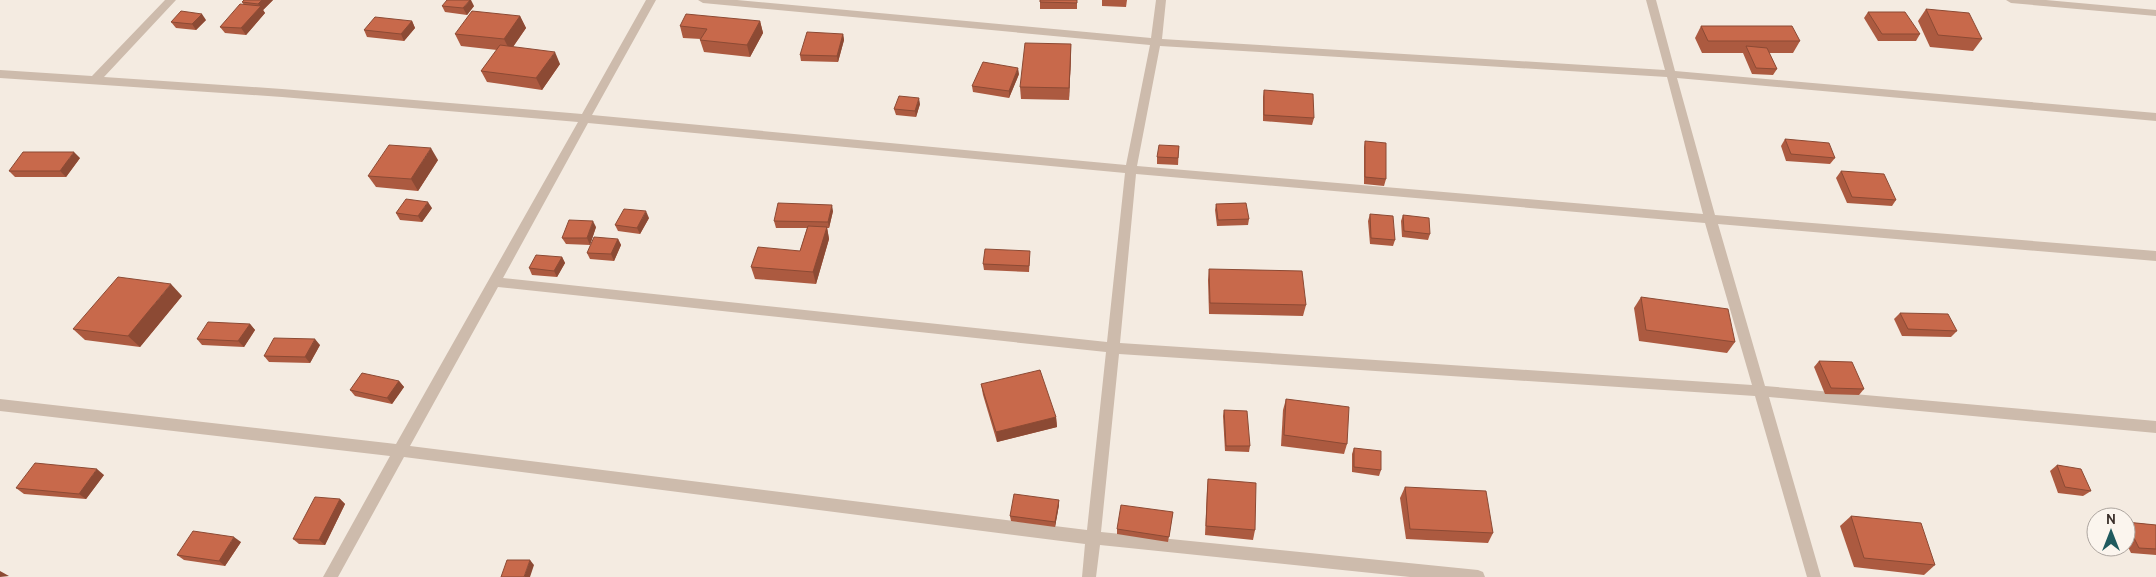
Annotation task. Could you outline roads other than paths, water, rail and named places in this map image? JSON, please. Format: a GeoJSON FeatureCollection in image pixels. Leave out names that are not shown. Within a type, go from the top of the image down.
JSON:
{"type":"FeatureCollection","features":[{"type":"Feature","properties":{"kind":"street"},"geometry":{"type":"LineString","coordinates":[[95,80],[171,0]]}},
{"type":"Feature","properties":{"kind":"street"},"geometry":{"type":"LineString","coordinates":[[330,577],[651,0]]}},
{"type":"Feature","properties":{"kind":"street"},"geometry":{"type":"LineString","coordinates":[[703,0],[1156,42],[1671,74],[2156,117]]}},
{"type":"Feature","properties":{"kind":"street"},"geometry":{"type":"LineString","coordinates":[[1089,577],[1131,169],[1156,42],[1161,0]]}},
{"type":"Feature","properties":{"kind":"street"},"geometry":{"type":"LineString","coordinates":[[1651,0],[1710,218],[1814,577]]}},
{"type":"Feature","properties":{"kind":"street"},"geometry":{"type":"LineString","coordinates":[[2011,0],[2156,13]]}},
{"type":"Feature","properties":{"kind":"street"},"geometry":{"type":"LineString","coordinates":[[0,74],[585,118],[1131,169],[2156,256]]}},
{"type":"Feature","properties":{"kind":"street"},"geometry":{"type":"LineString","coordinates":[[494,282],[1112,348],[1760,391],[2156,427]]}},
{"type":"Feature","properties":{"kind":"street"},"geometry":{"type":"LineString","coordinates":[[0,405],[401,451],[1094,538],[1478,577]]}}]}
